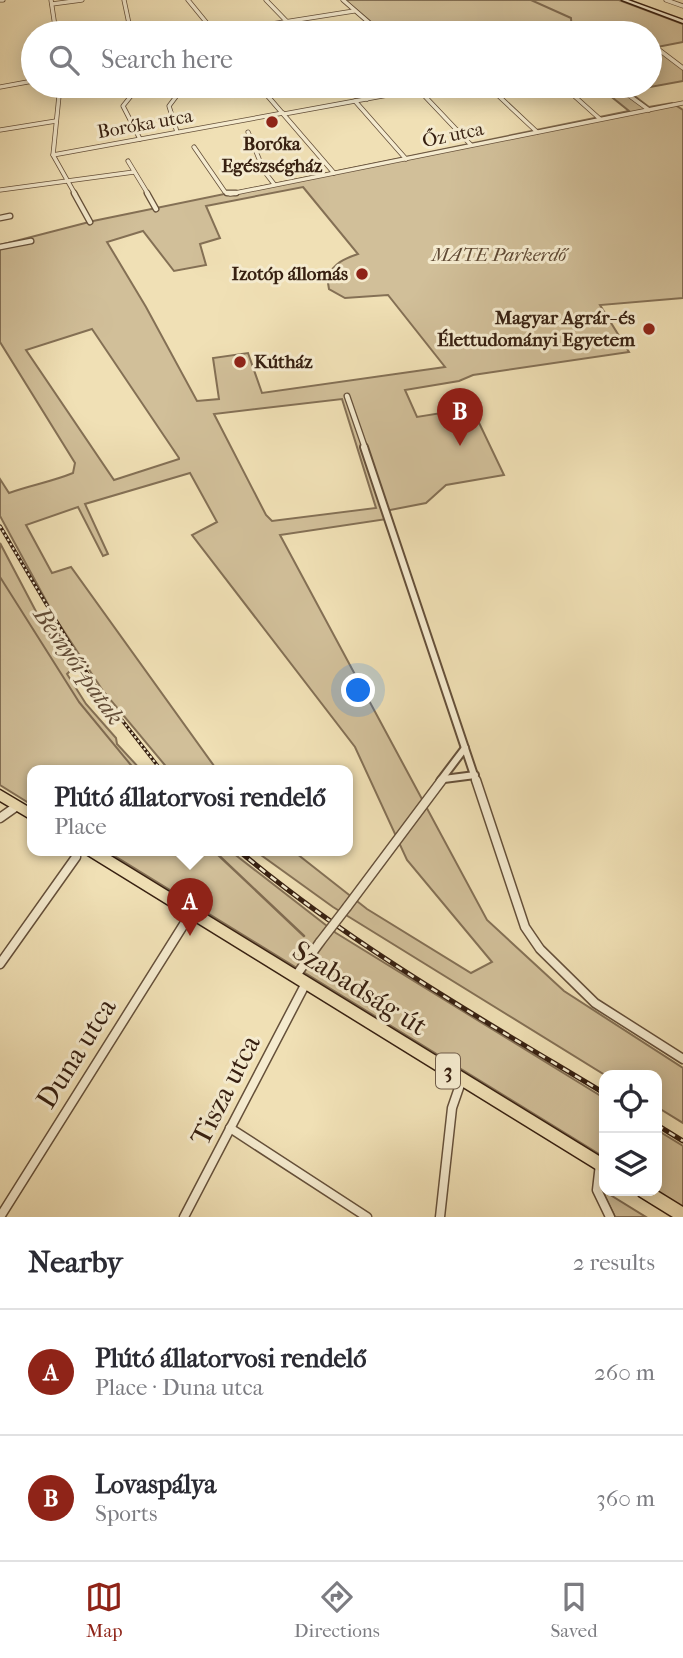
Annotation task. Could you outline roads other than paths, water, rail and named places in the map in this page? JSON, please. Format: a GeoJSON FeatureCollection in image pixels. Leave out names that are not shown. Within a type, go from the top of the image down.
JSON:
{"type":"FeatureCollection","features":[{"type":"Feature","properties":{"kind":"main road"},"geometry":{"type":"LineString","coordinates":[[630,1],[683,22]]}},
{"type":"Feature","properties":{"kind":"main road"},"geometry":{"type":"LineString","coordinates":[[0,795],[27,812]]}},
{"type":"Feature","properties":{"kind":"main road","name":"Szabadság út"},"geometry":{"type":"LineString","coordinates":[[100,856],[599,1164]]}},
{"type":"Feature","properties":{"kind":"main road"},"geometry":{"type":"LineString","coordinates":[[652,1196],[683,1214]]}},
{"type":"Feature","properties":{"kind":"street"},"geometry":{"type":"LineString","coordinates":[[54,21],[52,2],[82,0]]}},
{"type":"Feature","properties":{"kind":"street"},"geometry":{"type":"LineString","coordinates":[[124,0],[128,21]]}},
{"type":"Feature","properties":{"kind":"street"},"geometry":{"type":"LineString","coordinates":[[188,0],[205,21]]}},
{"type":"Feature","properties":{"kind":"street"},"geometry":{"type":"LineString","coordinates":[[266,0],[285,21]]}},
{"type":"Feature","properties":{"kind":"street"},"geometry":{"type":"LineString","coordinates":[[343,0],[366,21]]}},
{"type":"Feature","properties":{"kind":"street"},"geometry":{"type":"LineString","coordinates":[[666,0],[683,6]]}},
{"type":"Feature","properties":{"kind":"street"},"geometry":{"type":"LineString","coordinates":[[292,21],[354,10]]}},
{"type":"Feature","properties":{"kind":"street"},"geometry":{"type":"LineString","coordinates":[[662,52],[683,68]]}},
{"type":"Feature","properties":{"kind":"street"},"geometry":{"type":"LineString","coordinates":[[0,87],[21,83]]}},
{"type":"Feature","properties":{"kind":"street"},"geometry":{"type":"LineString","coordinates":[[59,98],[53,155],[90,222]]}},
{"type":"Feature","properties":{"kind":"street"},"geometry":{"type":"LineString","coordinates":[[130,98],[124,106],[140,139]]}},
{"type":"Feature","properties":{"kind":"street"},"geometry":{"type":"LineString","coordinates":[[175,98],[169,106],[177,132]]}},
{"type":"Feature","properties":{"kind":"street"},"geometry":{"type":"LineString","coordinates":[[269,98],[334,173]]}},
{"type":"Feature","properties":{"kind":"street","name":"Boróka utca"},"geometry":{"type":"LineString","coordinates":[[53,155],[371,98]]}},
{"type":"Feature","properties":{"kind":"street"},"geometry":{"type":"LineString","coordinates":[[427,98],[471,145]]}},
{"type":"Feature","properties":{"kind":"street"},"geometry":{"type":"LineString","coordinates":[[501,98],[537,132]]}},
{"type":"Feature","properties":{"kind":"street"},"geometry":{"type":"LineString","coordinates":[[576,98],[600,120]]}},
{"type":"Feature","properties":{"kind":"street"},"geometry":{"type":"LineString","coordinates":[[633,98],[649,110]]}},
{"type":"Feature","properties":{"kind":"street"},"geometry":{"type":"LineString","coordinates":[[355,101],[406,159]]}},
{"type":"Feature","properties":{"kind":"street","name":"Őz utca"},"geometry":{"type":"LineString","coordinates":[[194,147],[228,194],[683,103]]}},
{"type":"Feature","properties":{"kind":"street"},"geometry":{"type":"LineString","coordinates":[[0,131],[56,121]]}},
{"type":"Feature","properties":{"kind":"street"},"geometry":{"type":"LineString","coordinates":[[248,132],[264,171],[274,184]]}},
{"type":"Feature","properties":{"kind":"street"},"geometry":{"type":"LineString","coordinates":[[128,161],[156,209]]}},
{"type":"Feature","properties":{"kind":"street"},"geometry":{"type":"LineString","coordinates":[[0,191],[134,172]]}},
{"type":"Feature","properties":{"kind":"street"},"geometry":{"type":"LineString","coordinates":[[0,218],[10,216]]}},
{"type":"Feature","properties":{"kind":"street"},"geometry":{"type":"LineString","coordinates":[[0,247],[31,241]]}},
{"type":"Feature","properties":{"kind":"street"},"geometry":{"type":"LineString","coordinates":[[346,396],[519,911],[546,959],[605,1011],[683,1059]]}},
{"type":"Feature","properties":{"kind":"street","name":"Tisza utca"},"geometry":{"type":"LineString","coordinates":[[184,1217],[320,942],[444,779],[464,748]]}},
{"type":"Feature","properties":{"kind":"street"},"geometry":{"type":"LineString","coordinates":[[444,779],[475,775]]}},
{"type":"Feature","properties":{"kind":"street"},"geometry":{"type":"LineString","coordinates":[[0,818],[17,806]]}},
{"type":"Feature","properties":{"kind":"street"},"geometry":{"type":"LineString","coordinates":[[0,964],[76,857]]}},
{"type":"Feature","properties":{"kind":"street","name":"Duna utca"},"geometry":{"type":"LineString","coordinates":[[0,1217],[191,913]]}},
{"type":"Feature","properties":{"kind":"street"},"geometry":{"type":"LineString","coordinates":[[440,1217],[452,1108],[462,1079]]}},
{"type":"Feature","properties":{"kind":"street"},"geometry":{"type":"LineString","coordinates":[[230,1128],[367,1217]]}},
{"type":"Feature","properties":{"kind":"street"},"geometry":{"type":"LineString","coordinates":[[600,1196],[610,1217]]}},
{"type":"Feature","properties":{"kind":"waterway"},"geometry":{"type":"LineString","coordinates":[[531,0],[571,18],[571,21]]}},
{"type":"Feature","properties":{"kind":"waterway","name":"Besnyői-patak"},"geometry":{"type":"LineString","coordinates":[[0,577],[79,702],[131,765]]}},
{"type":"Feature","properties":{"kind":"waterway","name":"Besnyői-patak"},"geometry":{"type":"LineString","coordinates":[[219,856],[304,936]]}},
{"type":"Feature","properties":{"kind":"railway"},"geometry":{"type":"LineString","coordinates":[[0,526],[93,683],[157,765]]}},
{"type":"Feature","properties":{"kind":"railway"},"geometry":{"type":"LineString","coordinates":[[245,856],[370,949],[599,1090]]}},
{"type":"Feature","properties":{"kind":"railway"},"geometry":{"type":"LineString","coordinates":[[662,1128],[683,1141]]}},
{"type":"Feature","properties":{"kind":"place","name":"Boróka Egészségház"},"geometry":{"type":"Point","coordinates":[272,122]}},
{"type":"Feature","properties":{"kind":"place","name":"Izotóp állomás"},"geometry":{"type":"Point","coordinates":[362,274]}},
{"type":"Feature","properties":{"kind":"place","name":"Magyar Agrár- és Élettudományi Egyetem"},"geometry":{"type":"Point","coordinates":[649,329]}},
{"type":"Feature","properties":{"kind":"place","name":"Kútház"},"geometry":{"type":"Point","coordinates":[240,362]}},
{"type":"Feature","properties":{"kind":"place","name":"Lovaspálya"},"geometry":{"type":"Point","coordinates":[460,446]}},
{"type":"Feature","properties":{"kind":"place","name":"Plútó állatorvosi rendelő"},"geometry":{"type":"Point","coordinates":[190,936]}},
{"type":"Feature","properties":{"kind":"park label","name":"MATE Parkerdő"},"geometry":{"type":"Point","coordinates":[499,255]}}]}
